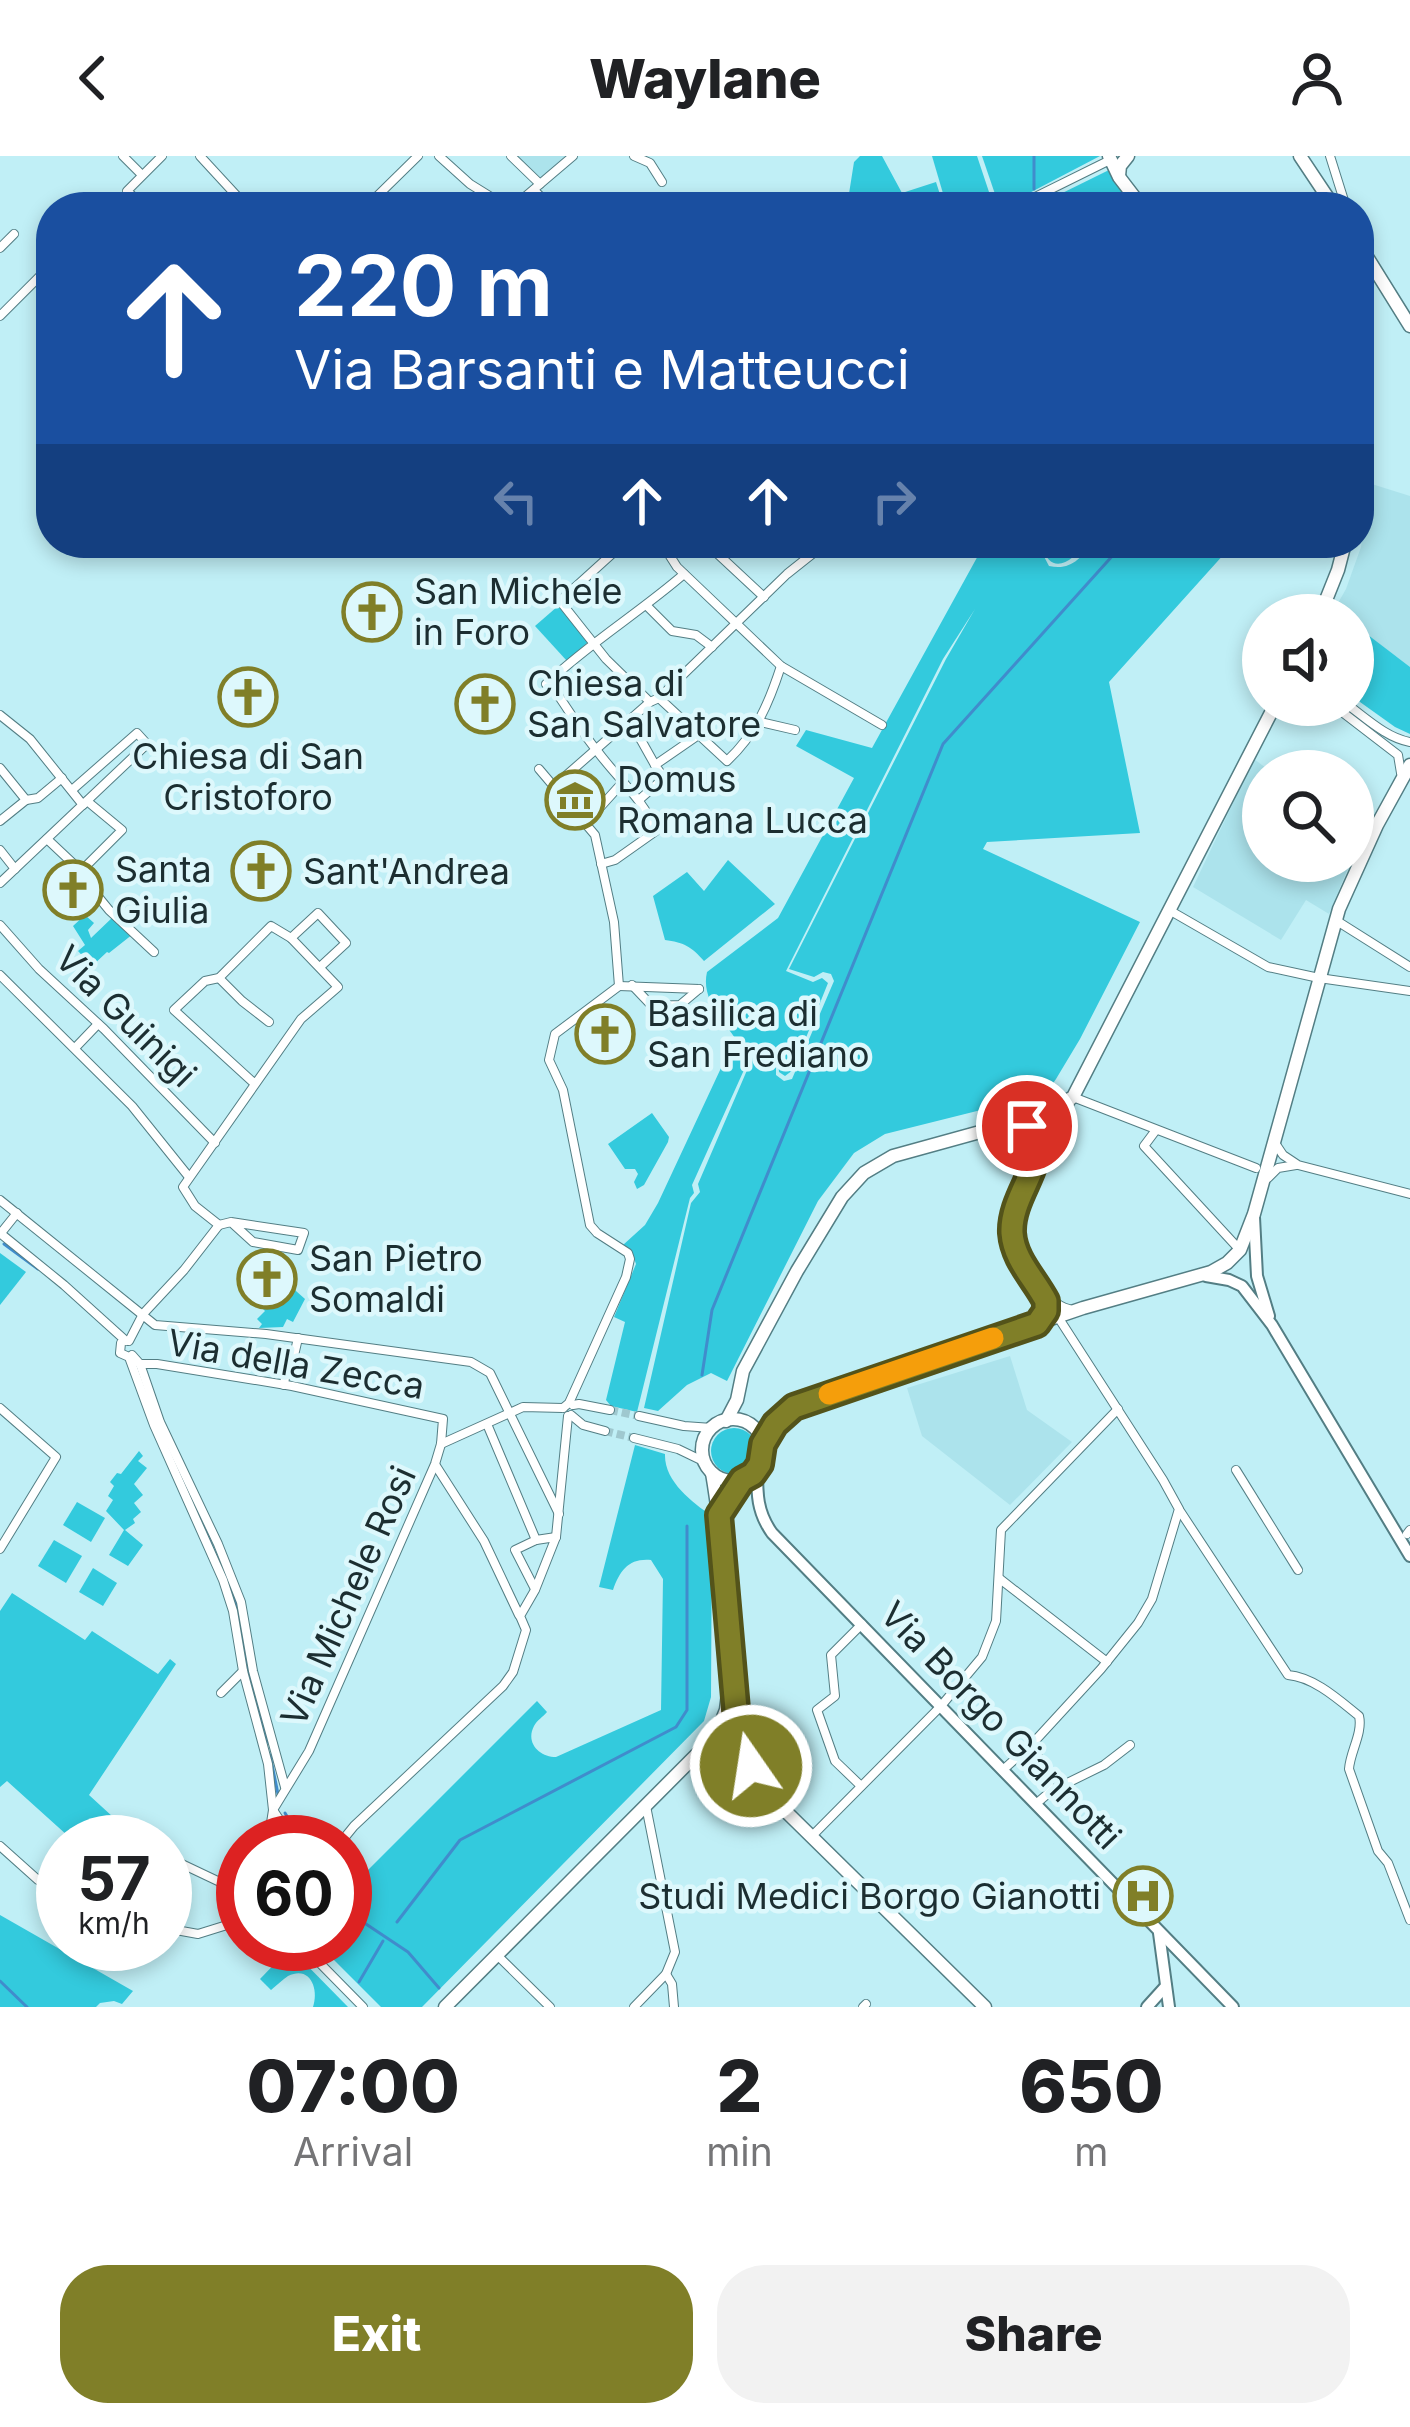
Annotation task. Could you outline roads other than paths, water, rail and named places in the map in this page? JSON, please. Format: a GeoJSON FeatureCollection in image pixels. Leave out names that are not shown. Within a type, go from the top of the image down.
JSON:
{"type":"FeatureCollection","features":[{"type":"Feature","properties":{"kind":"main road"},"geometry":{"type":"LineString","coordinates":[[1119,177],[1128,156]]}},
{"type":"Feature","properties":{"kind":"main road"},"geometry":{"type":"LineString","coordinates":[[1300,156],[1324,192]]}},
{"type":"Feature","properties":{"kind":"main road"},"geometry":{"type":"LineString","coordinates":[[1109,158],[1130,192]]}},
{"type":"Feature","properties":{"kind":"main road"},"geometry":{"type":"LineString","coordinates":[[1374,268],[1410,326]]}},
{"type":"Feature","properties":{"kind":"main road"},"geometry":{"type":"LineString","coordinates":[[1329,594],[1342,558]]}},
{"type":"Feature","properties":{"kind":"main road"},"geometry":{"type":"LineString","coordinates":[[726,1420],[737,1400],[743,1371],[796,1271],[852,1184],[892,1156],[1020,1121],[1073,1097],[1264,726]]}},
{"type":"Feature","properties":{"kind":"main road"},"geometry":{"type":"LineString","coordinates":[[763,1444],[778,1419],[801,1404],[1083,1308],[1202,1276],[1240,1250],[1336,921],[1357,867],[1410,765]]}},
{"type":"Feature","properties":{"kind":"main road"},"geometry":{"type":"LineString","coordinates":[[680,1770],[733,1752],[739,1737],[719,1515],[703,1447],[712,1428],[738,1420],[758,1432],[763,1457],[719,1515]]}},
{"type":"Feature","properties":{"kind":"main road"},"geometry":{"type":"LineString","coordinates":[[708,1467],[724,1480],[742,1480]]}},
{"type":"Feature","properties":{"kind":"main road"},"geometry":{"type":"LineString","coordinates":[[731,1673],[714,1746],[985,2007]]}},
{"type":"Feature","properties":{"kind":"main road"},"geometry":{"type":"LineString","coordinates":[[445,2007],[728,1726],[739,1737],[761,1787]]}},
{"type":"Feature","properties":{"kind":"street"},"geometry":{"type":"LineString","coordinates":[[123,156],[142,175]]}},
{"type":"Feature","properties":{"kind":"street"},"geometry":{"type":"LineString","coordinates":[[128,192],[162,156]]}},
{"type":"Feature","properties":{"kind":"street"},"geometry":{"type":"LineString","coordinates":[[200,156],[233,192]]}},
{"type":"Feature","properties":{"kind":"street"},"geometry":{"type":"LineString","coordinates":[[381,192],[418,156]]}},
{"type":"Feature","properties":{"kind":"street"},"geometry":{"type":"LineString","coordinates":[[439,156],[484,192]]}},
{"type":"Feature","properties":{"kind":"street"},"geometry":{"type":"LineString","coordinates":[[512,156],[541,192]]}},
{"type":"Feature","properties":{"kind":"street"},"geometry":{"type":"LineString","coordinates":[[530,192],[573,156]]}},
{"type":"Feature","properties":{"kind":"street"},"geometry":{"type":"LineString","coordinates":[[634,156],[650,163],[662,182]]}},
{"type":"Feature","properties":{"kind":"street"},"geometry":{"type":"LineString","coordinates":[[1330,156],[1341,192]]}},
{"type":"Feature","properties":{"kind":"street"},"geometry":{"type":"LineString","coordinates":[[1044,192],[1109,158]]}},
{"type":"Feature","properties":{"kind":"street"},"geometry":{"type":"LineString","coordinates":[[0,248],[14,234]]}},
{"type":"Feature","properties":{"kind":"street"},"geometry":{"type":"LineString","coordinates":[[0,316],[36,280]]}},
{"type":"Feature","properties":{"kind":"street"},"geometry":{"type":"LineString","coordinates":[[608,558],[560,602],[593,643],[727,761],[760,722],[782,666]]}},
{"type":"Feature","properties":{"kind":"street"},"geometry":{"type":"LineString","coordinates":[[672,558],[782,666],[882,725]]}},
{"type":"Feature","properties":{"kind":"street"},"geometry":{"type":"LineString","coordinates":[[722,558],[764,597]]}},
{"type":"Feature","properties":{"kind":"street"},"geometry":{"type":"LineString","coordinates":[[553,787],[807,558]]}},
{"type":"Feature","properties":{"kind":"street"},"geometry":{"type":"LineString","coordinates":[[601,864],[615,860],[656,831],[640,799],[622,783],[546,684],[684,574]]}},
{"type":"Feature","properties":{"kind":"street"},"geometry":{"type":"LineString","coordinates":[[647,606],[672,631],[696,635],[712,647]]}},
{"type":"Feature","properties":{"kind":"street"},"geometry":{"type":"LineString","coordinates":[[0,716],[28,737],[72,790],[122,830],[81,871]]}},
{"type":"Feature","properties":{"kind":"street"},"geometry":{"type":"LineString","coordinates":[[760,722],[796,730]]}},
{"type":"Feature","properties":{"kind":"street"},"geometry":{"type":"LineString","coordinates":[[627,724],[664,778],[640,799]]}},
{"type":"Feature","properties":{"kind":"street"},"geometry":{"type":"LineString","coordinates":[[1374,724],[1410,742]]}},
{"type":"Feature","properties":{"kind":"street"},"geometry":{"type":"LineString","coordinates":[[1360,726],[1398,755],[1401,781]]}},
{"type":"Feature","properties":{"kind":"street"},"geometry":{"type":"LineString","coordinates":[[0,883],[147,744],[137,733],[72,790]]}},
{"type":"Feature","properties":{"kind":"street"},"geometry":{"type":"LineString","coordinates":[[655,764],[700,734]]}},
{"type":"Feature","properties":{"kind":"street"},"geometry":{"type":"LineString","coordinates":[[0,768],[26,800]]}},
{"type":"Feature","properties":{"kind":"street"},"geometry":{"type":"LineString","coordinates":[[539,769],[595,835],[614,922],[619,986]]}},
{"type":"Feature","properties":{"kind":"street"},"geometry":{"type":"LineString","coordinates":[[0,821],[62,778]]}},
{"type":"Feature","properties":{"kind":"street"},"geometry":{"type":"LineString","coordinates":[[585,824],[622,783]]}},
{"type":"Feature","properties":{"kind":"street"},"geometry":{"type":"LineString","coordinates":[[47,839],[81,871],[109,910],[154,952]]}},
{"type":"Feature","properties":{"kind":"street"},"geometry":{"type":"LineString","coordinates":[[0,850],[15,869]]}},
{"type":"Feature","properties":{"kind":"street"},"geometry":{"type":"LineString","coordinates":[[1169,910],[1268,968],[1410,991]]}},
{"type":"Feature","properties":{"kind":"street"},"geometry":{"type":"LineString","coordinates":[[291,938],[318,914],[346,943],[320,967]]}},
{"type":"Feature","properties":{"kind":"street"},"geometry":{"type":"LineString","coordinates":[[1336,921],[1410,967]]}},
{"type":"Feature","properties":{"kind":"street","name":"Via Guinigi"},"geometry":{"type":"LineString","coordinates":[[0,926],[215,1143]]}},
{"type":"Feature","properties":{"kind":"street"},"geometry":{"type":"LineString","coordinates":[[219,1225],[195,1206],[183,1187],[302,1019],[338,987],[291,938],[271,926],[219,978],[205,981],[174,1010],[255,1084]]}},
{"type":"Feature","properties":{"kind":"street"},"geometry":{"type":"LineString","coordinates":[[0,975],[132,1106],[189,1177]]}},
{"type":"Feature","properties":{"kind":"street"},"geometry":{"type":"LineString","coordinates":[[219,978],[269,1022]]}},
{"type":"Feature","properties":{"kind":"street"},"geometry":{"type":"LineString","coordinates":[[520,1616],[536,1591],[556,1537],[568,1410],[630,1259],[590,1225],[563,1090],[549,1060],[555,1034],[619,986],[632,985],[699,988],[680,1005],[652,1006],[632,985]]}},
{"type":"Feature","properties":{"kind":"street"},"geometry":{"type":"LineString","coordinates":[[75,1048],[98,1024]]}},
{"type":"Feature","properties":{"kind":"street"},"geometry":{"type":"LineString","coordinates":[[1083,1308],[1064,1308],[1054,1302],[1019,1235],[1023,1202],[1073,1097],[1256,1168]]}},
{"type":"Feature","properties":{"kind":"street"},"geometry":{"type":"LineString","coordinates":[[1020,1121],[1034,1133],[1039,1151],[1017,1200],[1012,1232],[1021,1262],[1046,1301],[1046,1311],[1037,1324]]}},
{"type":"Feature","properties":{"kind":"street"},"geometry":{"type":"LineString","coordinates":[[1156,1130],[1144,1146],[1240,1250]]}},
{"type":"Feature","properties":{"kind":"street"},"geometry":{"type":"LineString","coordinates":[[1275,1142],[1283,1156],[1298,1165],[1410,1194]]}},
{"type":"Feature","properties":{"kind":"street"},"geometry":{"type":"LineString","coordinates":[[1263,1183],[1279,1168],[1298,1165]]}},
{"type":"Feature","properties":{"kind":"street"},"geometry":{"type":"LineString","coordinates":[[0,1200],[155,1325],[298,1338],[471,1362],[490,1373],[559,1519]]}},
{"type":"Feature","properties":{"kind":"street"},"geometry":{"type":"LineString","coordinates":[[17,1213],[0,1233],[127,1341]]}},
{"type":"Feature","properties":{"kind":"street"},"geometry":{"type":"LineString","coordinates":[[1254,1214],[1257,1276],[1272,1325]]}},
{"type":"Feature","properties":{"kind":"street"},"geometry":{"type":"LineString","coordinates":[[232,1222],[254,1242],[298,1250],[302,1243],[304,1233],[232,1222],[219,1225],[143,1314],[119,1350],[140,1364],[214,1547],[257,1724],[285,1788]]}},
{"type":"Feature","properties":{"kind":"street"},"geometry":{"type":"LineString","coordinates":[[1202,1276],[1242,1286],[1272,1325],[1404,1532],[1409,1554]]}},
{"type":"Feature","properties":{"kind":"street"},"geometry":{"type":"LineString","coordinates":[[1058,1317],[1288,1675],[1310,1681],[1359,1716],[1349,1769],[1378,1851],[1388,1862],[1410,1920]]}},
{"type":"Feature","properties":{"kind":"street"},"geometry":{"type":"LineString","coordinates":[[284,1385],[282,1361],[293,1360],[298,1338]]}},
{"type":"Feature","properties":{"kind":"street"},"geometry":{"type":"LineString","coordinates":[[130,1356],[154,1425],[241,1602],[253,1671],[268,1720],[272,1815]]}},
{"type":"Feature","properties":{"kind":"street","name":"Via della Zecca"},"geometry":{"type":"LineString","coordinates":[[140,1364],[284,1385],[443,1419]]}},
{"type":"Feature","properties":{"kind":"street"},"geometry":{"type":"LineString","coordinates":[[441,1444],[523,1407],[610,1410]]}},
{"type":"Feature","properties":{"kind":"street"},"geometry":{"type":"LineString","coordinates":[[0,1408],[56,1456],[0,1549]]}},
{"type":"Feature","properties":{"kind":"street"},"geometry":{"type":"LineString","coordinates":[[812,1836],[976,1667],[996,1621],[1001,1530],[1118,1409]]}},
{"type":"Feature","properties":{"kind":"street"},"geometry":{"type":"LineString","coordinates":[[568,1410],[583,1425],[605,1430]]}},
{"type":"Feature","properties":{"kind":"street"},"geometry":{"type":"LineString","coordinates":[[639,1417],[712,1428]]}},
{"type":"Feature","properties":{"kind":"street","name":"Via Michele Rosi"},"geometry":{"type":"LineString","coordinates":[[273,1810],[309,1751],[436,1464],[443,1419]]}},
{"type":"Feature","properties":{"kind":"street"},"geometry":{"type":"LineString","coordinates":[[487,1424],[536,1540]]}},
{"type":"Feature","properties":{"kind":"street"},"geometry":{"type":"LineString","coordinates":[[634,1438],[678,1449],[708,1467]]}},
{"type":"Feature","properties":{"kind":"street"},"geometry":{"type":"LineString","coordinates":[[366,1815],[503,1686],[513,1672],[526,1630],[484,1541],[436,1464]]}},
{"type":"Feature","properties":{"kind":"street","name":"Via Borgo Giannotti"},"geometry":{"type":"LineString","coordinates":[[758,1469],[756,1494],[764,1521],[1233,2007]]}},
{"type":"Feature","properties":{"kind":"street"},"geometry":{"type":"LineString","coordinates":[[1236,1470],[1298,1570]]}},
{"type":"Feature","properties":{"kind":"street"},"geometry":{"type":"LineString","coordinates":[[1004,1769],[1107,1662],[1147,1609],[1179,1509]]}},
{"type":"Feature","properties":{"kind":"street"},"geometry":{"type":"LineString","coordinates":[[536,1591],[515,1550],[556,1537]]}},
{"type":"Feature","properties":{"kind":"street"},"geometry":{"type":"LineString","coordinates":[[999,1578],[1107,1662]]}},
{"type":"Feature","properties":{"kind":"street"},"geometry":{"type":"LineString","coordinates":[[861,1786],[835,1761],[817,1710],[835,1696],[831,1655],[862,1624]]}},
{"type":"Feature","properties":{"kind":"street"},"geometry":{"type":"LineString","coordinates":[[221,1694],[243,1671]]}},
{"type":"Feature","properties":{"kind":"street"},"geometry":{"type":"LineString","coordinates":[[257,1724],[268,1720]]}},
{"type":"Feature","properties":{"kind":"street"},"geometry":{"type":"LineString","coordinates":[[1033,1744],[1051,1791]]}},
{"type":"Feature","properties":{"kind":"street"},"geometry":{"type":"LineString","coordinates":[[1037,1803],[1130,1745]]}},
{"type":"Feature","properties":{"kind":"street"},"geometry":{"type":"LineString","coordinates":[[634,2007],[666,1974],[675,1952],[646,1805]]}},
{"type":"Feature","properties":{"kind":"street"},"geometry":{"type":"LineString","coordinates":[[273,1810],[276,1815]]}},
{"type":"Feature","properties":{"kind":"street"},"geometry":{"type":"LineString","coordinates":[[0,1846],[36,1878]]}},
{"type":"Feature","properties":{"kind":"street"},"geometry":{"type":"LineString","coordinates":[[1159,1933],[1169,2007]]}},
{"type":"Feature","properties":{"kind":"street"},"geometry":{"type":"LineString","coordinates":[[497,1955],[550,2007]]}},
{"type":"Feature","properties":{"kind":"street"},"geometry":{"type":"LineString","coordinates":[[328,1971],[363,2007]]}},
{"type":"Feature","properties":{"kind":"street"},"geometry":{"type":"LineString","coordinates":[[666,1974],[674,2007]]}},
{"type":"Feature","properties":{"kind":"street"},"geometry":{"type":"LineString","coordinates":[[1148,2007],[1166,1986]]}},
{"type":"Feature","properties":{"kind":"waterway"},"geometry":{"type":"LineString","coordinates":[[1034,156],[1034,189]]}},
{"type":"Feature","properties":{"kind":"waterway"},"geometry":{"type":"LineString","coordinates":[[702,1375],[712,1310],[943,744],[1110,558]]}},
{"type":"Feature","properties":{"kind":"waterway"},"geometry":{"type":"LineString","coordinates":[[4,1244],[38,1269]]}},
{"type":"Feature","properties":{"kind":"waterway"},"geometry":{"type":"LineString","coordinates":[[184,1482],[236,1602],[267,1742]]}},
{"type":"Feature","properties":{"kind":"waterway"},"geometry":{"type":"LineString","coordinates":[[397,1922],[460,1840],[676,1727],[687,1710],[687,1526]]}},
{"type":"Feature","properties":{"kind":"waterway"},"geometry":{"type":"LineString","coordinates":[[270,1755],[278,1794]]}},
{"type":"Feature","properties":{"kind":"waterway"},"geometry":{"type":"LineString","coordinates":[[372,1928],[408,1952],[439,1988]]}},
{"type":"Feature","properties":{"kind":"waterway"},"geometry":{"type":"LineString","coordinates":[[359,1982],[383,1941]]}},
{"type":"Feature","properties":{"kind":"waterway"},"geometry":{"type":"LineString","coordinates":[[0,1981],[27,2007]]}},
{"type":"Feature","properties":{"kind":"tunnel"},"geometry":{"type":"LineString","coordinates":[[610,1410],[639,1416]]}},
{"type":"Feature","properties":{"kind":"tunnel"},"geometry":{"type":"LineString","coordinates":[[605,1431],[634,1438]]}},
{"type":"Feature","properties":{"kind":"place","name":"San Michele in Foro"},"geometry":{"type":"Point","coordinates":[372,612]}},
{"type":"Feature","properties":{"kind":"place","name":"Chiesa di San Cristoforo"},"geometry":{"type":"Point","coordinates":[248,697]}},
{"type":"Feature","properties":{"kind":"place","name":"Chiesa di San Salvatore"},"geometry":{"type":"Point","coordinates":[485,704]}},
{"type":"Feature","properties":{"kind":"place","name":"Domus Romana Lucca"},"geometry":{"type":"Point","coordinates":[575,800]}},
{"type":"Feature","properties":{"kind":"place","name":"Sant'Andrea"},"geometry":{"type":"Point","coordinates":[261,871]}},
{"type":"Feature","properties":{"kind":"place","name":"Santa Giulia"},"geometry":{"type":"Point","coordinates":[73,890]}},
{"type":"Feature","properties":{"kind":"place","name":"Basilica di San Frediano"},"geometry":{"type":"Point","coordinates":[605,1034]}},
{"type":"Feature","properties":{"kind":"place","name":"San Pietro Somaldi"},"geometry":{"type":"Point","coordinates":[267,1279]}},
{"type":"Feature","properties":{"kind":"place","name":"Studi Medici Borgo Gianotti"},"geometry":{"type":"Point","coordinates":[1143,1896]}}]}
